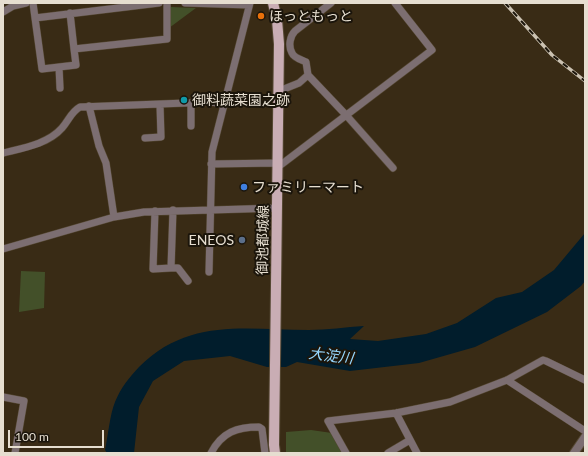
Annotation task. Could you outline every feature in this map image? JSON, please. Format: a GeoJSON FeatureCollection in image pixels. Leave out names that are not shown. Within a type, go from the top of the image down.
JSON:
{"type":"FeatureCollection","features":[{"type":"Feature","properties":{"kind":"main road","name":"御池都城線"},"geometry":{"type":"LineString","coordinates":[[273,3],[277,20],[279,44],[278,208],[274,404],[275,453]]}},
{"type":"Feature","properties":{"kind":"street"},"geometry":{"type":"LineString","coordinates":[[3,12],[13,6],[26,3]]}},
{"type":"Feature","properties":{"kind":"street"},"geometry":{"type":"LineString","coordinates":[[33,3],[42,69],[76,65],[70,14]]}},
{"type":"Feature","properties":{"kind":"street"},"geometry":{"type":"LineString","coordinates":[[35,18],[148,3],[159,3]]}},
{"type":"Feature","properties":{"kind":"street"},"geometry":{"type":"LineString","coordinates":[[74,49],[167,39],[167,3]]}},
{"type":"Feature","properties":{"kind":"street"},"geometry":{"type":"LineString","coordinates":[[185,3],[250,4],[214,139],[211,164],[210,272]]}},
{"type":"Feature","properties":{"kind":"street"},"geometry":{"type":"LineString","coordinates":[[331,3],[291,35],[290,41],[292,53],[306,62],[308,75],[393,168]]}},
{"type":"Feature","properties":{"kind":"street"},"geometry":{"type":"LineString","coordinates":[[211,164],[278,165],[432,50],[395,3]]}},
{"type":"Feature","properties":{"kind":"street"},"geometry":{"type":"LineString","coordinates":[[59,67],[60,88]]}},
{"type":"Feature","properties":{"kind":"street"},"geometry":{"type":"LineString","coordinates":[[279,91],[299,83],[308,75]]}},
{"type":"Feature","properties":{"kind":"street"},"geometry":{"type":"LineString","coordinates":[[3,153],[33,146],[49,138],[62,128],[73,110],[80,106],[160,105],[213,102],[224,105]]}},
{"type":"Feature","properties":{"kind":"street"},"geometry":{"type":"LineString","coordinates":[[191,103],[191,126]]}},
{"type":"Feature","properties":{"kind":"street"},"geometry":{"type":"LineString","coordinates":[[145,138],[161,137],[160,105]]}},
{"type":"Feature","properties":{"kind":"street"},"geometry":{"type":"LineString","coordinates":[[89,106],[99,146],[106,163],[114,217]]}},
{"type":"Feature","properties":{"kind":"street"},"geometry":{"type":"LineString","coordinates":[[3,249],[114,217],[144,212],[278,208]]}},
{"type":"Feature","properties":{"kind":"street"},"geometry":{"type":"LineString","coordinates":[[171,268],[173,210]]}},
{"type":"Feature","properties":{"kind":"street"},"geometry":{"type":"LineString","coordinates":[[155,211],[152,269],[178,268],[188,281]]}},
{"type":"Feature","properties":{"kind":"street"},"geometry":{"type":"LineString","coordinates":[[346,453],[328,421],[396,414],[450,402],[508,380],[543,360],[585,380]]}},
{"type":"Feature","properties":{"kind":"street"},"geometry":{"type":"LineString","coordinates":[[508,380],[585,431]]}},
{"type":"Feature","properties":{"kind":"street"},"geometry":{"type":"LineString","coordinates":[[3,398],[24,401],[15,453]]}},
{"type":"Feature","properties":{"kind":"street"},"geometry":{"type":"LineString","coordinates":[[396,414],[417,453]]}},
{"type":"Feature","properties":{"kind":"street"},"geometry":{"type":"LineString","coordinates":[[211,453],[223,436],[236,429],[259,427],[262,428],[265,453]]}},
{"type":"Feature","properties":{"kind":"street"},"geometry":{"type":"LineString","coordinates":[[574,453],[585,437]]}},
{"type":"Feature","properties":{"kind":"street"},"geometry":{"type":"LineString","coordinates":[[388,453],[410,440]]}},
{"type":"Feature","properties":{"kind":"green space"},"geometry":{"type":"Polygon","coordinates":[[[169,8],[196,8],[169,28],[169,8]]]}},
{"type":"Feature","properties":{"kind":"green space"},"geometry":{"type":"Polygon","coordinates":[[[21,271],[45,272],[44,308],[19,312],[21,271]]]}},
{"type":"Feature","properties":{"kind":"green space"},"geometry":{"type":"Polygon","coordinates":[[[311,430],[332,433],[343,453],[286,453],[286,432],[311,430]]]}},
{"type":"Feature","properties":{"kind":"water","name":"大淀川"},"geometry":{"type":"Polygon","coordinates":[[[585,233],[585,281],[581,286],[547,312],[475,347],[419,363],[350,371],[297,362],[286,367],[267,367],[230,356],[184,361],[153,381],[139,407],[134,453],[107,453],[105,450],[113,407],[123,387],[139,367],[158,351],[178,340],[198,333],[219,330],[316,330],[364,326],[350,339],[378,341],[426,334],[457,323],[496,298],[522,292],[554,270],[585,233]]]}},
{"type":"Feature","properties":{"kind":"railway"},"geometry":{"type":"LineString","coordinates":[[505,3],[552,55],[585,81]]}},
{"type":"Feature","properties":{"kind":"place","name":"ほっともっと"},"geometry":{"type":"Point","coordinates":[261,16]}},
{"type":"Feature","properties":{"kind":"place","name":"御料蔬菜園之跡"},"geometry":{"type":"Point","coordinates":[184,100]}},
{"type":"Feature","properties":{"kind":"place","name":"ファミリーマート"},"geometry":{"type":"Point","coordinates":[244,187]}},
{"type":"Feature","properties":{"kind":"place","name":"ENEOS"},"geometry":{"type":"Point","coordinates":[242,240]}}]}
